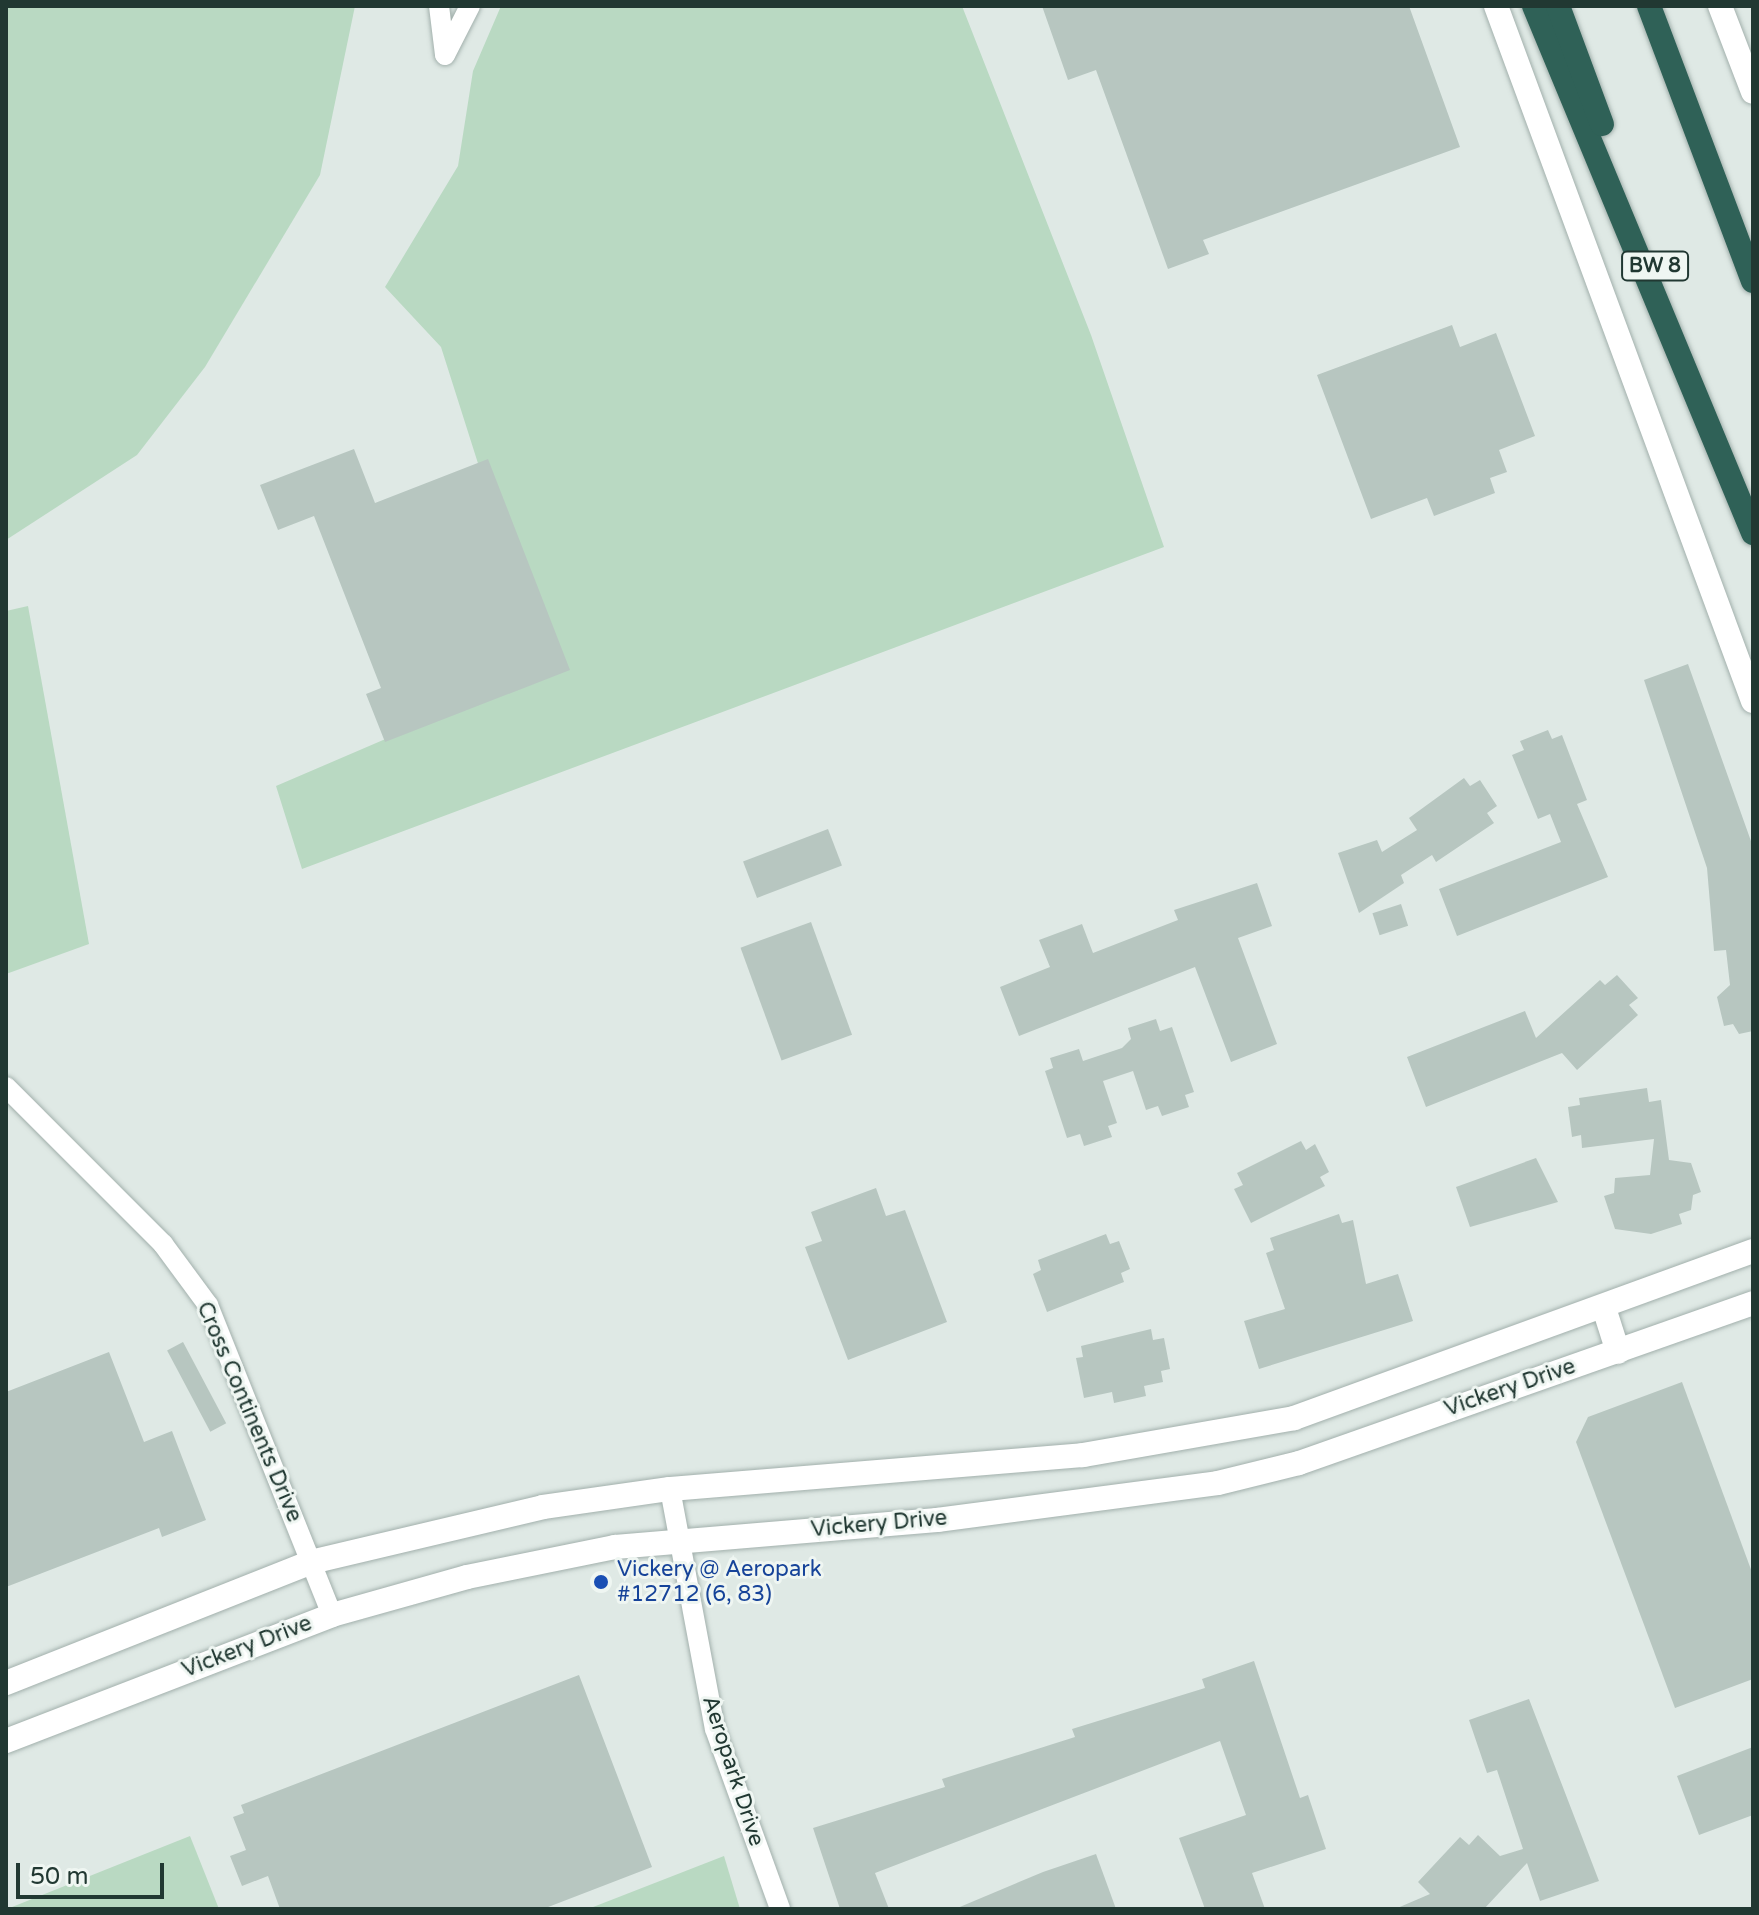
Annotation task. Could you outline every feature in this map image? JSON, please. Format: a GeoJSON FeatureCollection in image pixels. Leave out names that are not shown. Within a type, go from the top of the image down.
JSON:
{"type":"FeatureCollection","features":[{"type":"Feature","properties":{"kind":"highway"},"geometry":{"type":"LineString","coordinates":[[1534,6],[1753,533]]}},
{"type":"Feature","properties":{"kind":"highway","name":"BW 8"},"geometry":{"type":"LineString","coordinates":[[1558,6],[1753,526]]}},
{"type":"Feature","properties":{"kind":"highway"},"geometry":{"type":"LineString","coordinates":[[1649,6],[1753,281]]}},
{"type":"Feature","properties":{"kind":"main road"},"geometry":{"type":"LineString","coordinates":[[1496,6],[1753,701]]}},
{"type":"Feature","properties":{"kind":"main road"},"geometry":{"type":"LineString","coordinates":[[1720,6],[1753,92]]}},
{"type":"Feature","properties":{"kind":"main road","name":"Vickery Drive"},"geometry":{"type":"LineString","coordinates":[[6,1683],[311,1562],[543,1507],[670,1489],[1083,1455],[1294,1418],[1604,1308],[1753,1251]]}},
{"type":"Feature","properties":{"kind":"main road","name":"Vickery Drive"},"geometry":{"type":"LineString","coordinates":[[6,1741],[332,1615],[467,1577],[677,1541],[937,1520],[1218,1483],[1299,1463],[1753,1303]]}},
{"type":"Feature","properties":{"kind":"main road"},"geometry":{"type":"LineString","coordinates":[[1604,1308],[1618,1352]]}},
{"type":"Feature","properties":{"kind":"main road"},"geometry":{"type":"LineString","coordinates":[[1083,1455],[1087,1498]]}},
{"type":"Feature","properties":{"kind":"street"},"geometry":{"type":"LineString","coordinates":[[439,6],[445,55],[470,6]]}},
{"type":"Feature","properties":{"kind":"street","name":"Cross Continents Drive"},"geometry":{"type":"LineString","coordinates":[[6,1087],[163,1244],[208,1305],[332,1615]]}},
{"type":"Feature","properties":{"kind":"street","name":"Aeropark Drive"},"geometry":{"type":"LineString","coordinates":[[670,1489],[677,1541],[715,1729],[780,1909]]}},
{"type":"Feature","properties":{"kind":"green space"},"geometry":{"type":"Polygon","coordinates":[[[6,6],[355,6],[320,175],[205,367],[137,455],[6,540],[6,6]]]}},
{"type":"Feature","properties":{"kind":"green space"},"geometry":{"type":"Polygon","coordinates":[[[501,6],[962,6],[1091,335],[1164,547],[302,869],[276,786],[544,671],[441,347],[385,287],[458,166],[473,71],[501,6]]]}},
{"type":"Feature","properties":{"kind":"green space"},"geometry":{"type":"Polygon","coordinates":[[[28,606],[89,944],[6,974],[6,611],[28,606]]]}},
{"type":"Feature","properties":{"kind":"green space"},"geometry":{"type":"Polygon","coordinates":[[[190,1836],[219,1909],[7,1909],[190,1836]]]}},
{"type":"Feature","properties":{"kind":"green space"},"geometry":{"type":"Polygon","coordinates":[[[724,1856],[740,1909],[588,1909],[724,1856]]]}},
{"type":"Feature","properties":{"kind":"building"},"geometry":{"type":"Polygon","coordinates":[[[1042,6],[1409,6],[1460,147],[1203,240],[1209,254],[1168,269],[1096,70],[1068,80],[1042,6]]]}},
{"type":"Feature","properties":{"kind":"building"},"geometry":{"type":"Polygon","coordinates":[[[1452,325],[1460,347],[1496,333],[1535,436],[1499,450],[1507,472],[1490,478],[1495,493],[1434,516],[1427,498],[1371,519],[1317,375],[1452,325]]]}},
{"type":"Feature","properties":{"kind":"building"},"geometry":{"type":"Polygon","coordinates":[[[354,449],[375,503],[488,459],[570,670],[385,742],[366,694],[381,688],[314,516],[278,530],[260,485],[354,449]]]}},
{"type":"Feature","properties":{"kind":"building"},"geometry":{"type":"Polygon","coordinates":[[[1688,664],[1752,844],[1753,1031],[1739,1034],[1733,1024],[1724,1026],[1717,997],[1730,985],[1726,950],[1714,951],[1707,868],[1644,680],[1688,664]]]}},
{"type":"Feature","properties":{"kind":"building"},"geometry":{"type":"Polygon","coordinates":[[[1548,730],[1552,739],[1562,735],[1587,800],[1577,804],[1608,877],[1457,936],[1439,889],[1561,842],[1550,814],[1538,819],[1512,755],[1524,750],[1520,741],[1548,730]]]}},
{"type":"Feature","properties":{"kind":"building"},"geometry":{"type":"Polygon","coordinates":[[[1464,778],[1470,786],[1480,780],[1497,806],[1487,813],[1494,823],[1436,862],[1432,855],[1401,875],[1404,883],[1359,913],[1338,853],[1377,840],[1382,852],[1417,830],[1409,818],[1464,778]]]}},
{"type":"Feature","properties":{"kind":"building"},"geometry":{"type":"Polygon","coordinates":[[[828,829],[842,865],[757,898],[743,862],[828,829]]]}},
{"type":"Feature","properties":{"kind":"building"},"geometry":{"type":"Polygon","coordinates":[[[1257,883],[1272,926],[1238,938],[1277,1044],[1231,1062],[1195,967],[1019,1036],[1000,987],[1050,967],[1039,940],[1082,924],[1093,953],[1178,920],[1174,910],[1257,883]]]}},
{"type":"Feature","properties":{"kind":"building"},"geometry":{"type":"Polygon","coordinates":[[[1401,904],[1408,926],[1380,935],[1372,913],[1401,904]]]}},
{"type":"Feature","properties":{"kind":"building"},"geometry":{"type":"Polygon","coordinates":[[[811,922],[852,1035],[782,1060],[741,948],[811,922]]]}},
{"type":"Feature","properties":{"kind":"building"},"geometry":{"type":"Polygon","coordinates":[[[1617,975],[1638,998],[1629,1005],[1638,1015],[1577,1070],[1562,1053],[1426,1107],[1407,1057],[1525,1011],[1536,1038],[1600,980],[1605,985],[1617,975]]]}},
{"type":"Feature","properties":{"kind":"building"},"geometry":{"type":"Polygon","coordinates":[[[1156,1019],[1160,1031],[1172,1027],[1194,1092],[1185,1095],[1189,1107],[1162,1116],[1158,1106],[1146,1110],[1133,1071],[1103,1081],[1117,1123],[1108,1126],[1112,1137],[1084,1146],[1080,1134],[1067,1138],[1045,1071],[1053,1068],[1050,1058],[1079,1049],[1083,1061],[1122,1048],[1131,1039],[1128,1028],[1156,1019]]]}},
{"type":"Feature","properties":{"kind":"building"},"geometry":{"type":"Polygon","coordinates":[[[1647,1088],[1649,1102],[1661,1100],[1669,1160],[1691,1163],[1701,1192],[1693,1195],[1691,1210],[1679,1214],[1682,1224],[1651,1234],[1615,1229],[1604,1196],[1614,1193],[1615,1178],[1650,1175],[1654,1139],[1582,1148],[1581,1135],[1572,1137],[1568,1107],[1580,1105],[1579,1098],[1647,1088]]]}},
{"type":"Feature","properties":{"kind":"building"},"geometry":{"type":"Polygon","coordinates":[[[1301,1141],[1306,1150],[1315,1144],[1329,1172],[1320,1177],[1325,1186],[1251,1223],[1234,1189],[1243,1185],[1237,1173],[1301,1141]]]}},
{"type":"Feature","properties":{"kind":"building"},"geometry":{"type":"Polygon","coordinates":[[[1536,1158],[1558,1202],[1470,1227],[1456,1187],[1536,1158]]]}},
{"type":"Feature","properties":{"kind":"building"},"geometry":{"type":"Polygon","coordinates":[[[876,1188],[886,1216],[905,1210],[947,1322],[848,1360],[805,1247],[822,1241],[811,1212],[876,1188]]]}},
{"type":"Feature","properties":{"kind":"building"},"geometry":{"type":"Polygon","coordinates":[[[1339,1214],[1342,1223],[1353,1220],[1366,1284],[1398,1274],[1413,1321],[1259,1369],[1244,1321],[1285,1309],[1266,1253],[1274,1250],[1270,1238],[1339,1214]]]}},
{"type":"Feature","properties":{"kind":"building"},"geometry":{"type":"Polygon","coordinates":[[[1106,1234],[1110,1244],[1119,1241],[1130,1269],[1121,1273],[1124,1282],[1047,1312],[1033,1274],[1041,1270],[1038,1260],[1106,1234]]]}},
{"type":"Feature","properties":{"kind":"building"},"geometry":{"type":"Polygon","coordinates":[[[1151,1329],[1153,1340],[1164,1338],[1170,1369],[1161,1371],[1163,1382],[1144,1386],[1146,1396],[1114,1403],[1112,1392],[1084,1398],[1076,1358],[1083,1357],[1081,1346],[1151,1329]]]}},
{"type":"Feature","properties":{"kind":"building"},"geometry":{"type":"Polygon","coordinates":[[[183,1342],[226,1423],[210,1432],[167,1350],[183,1342]]]}},
{"type":"Feature","properties":{"kind":"building"},"geometry":{"type":"Polygon","coordinates":[[[109,1352],[144,1442],[172,1431],[206,1520],[162,1537],[159,1528],[6,1587],[6,1392],[109,1352]]]}},
{"type":"Feature","properties":{"kind":"building"},"geometry":{"type":"Polygon","coordinates":[[[1682,1382],[1753,1575],[1753,1679],[1675,1708],[1576,1442],[1588,1417],[1682,1382]]]}},
{"type":"Feature","properties":{"kind":"building"},"geometry":{"type":"Polygon","coordinates":[[[1254,1661],[1300,1798],[1308,1795],[1326,1849],[1252,1873],[1265,1909],[1205,1909],[1179,1838],[1246,1815],[1220,1741],[875,1873],[889,1909],[840,1909],[813,1828],[945,1787],[942,1779],[1075,1737],[1072,1729],[1205,1688],[1202,1679],[1254,1661]]]}},
{"type":"Feature","properties":{"kind":"building"},"geometry":{"type":"Polygon","coordinates":[[[579,1675],[652,1867],[543,1909],[280,1909],[268,1876],[242,1886],[230,1856],[246,1850],[233,1817],[244,1813],[241,1805],[579,1675]]]}},
{"type":"Feature","properties":{"kind":"building"},"geometry":{"type":"Polygon","coordinates":[[[1529,1699],[1599,1881],[1540,1901],[1527,1863],[1484,1909],[1395,1909],[1430,1894],[1418,1882],[1460,1837],[1469,1845],[1478,1835],[1500,1856],[1523,1849],[1497,1770],[1487,1773],[1469,1720],[1529,1699]]]}},
{"type":"Feature","properties":{"kind":"building"},"geometry":{"type":"Polygon","coordinates":[[[1753,1747],[1753,1815],[1699,1835],[1677,1776],[1753,1747]]]}},
{"type":"Feature","properties":{"kind":"building"},"geometry":{"type":"Polygon","coordinates":[[[1096,1854],[1116,1909],[955,1909],[1043,1872],[1096,1854]]]}},
{"type":"Feature","properties":{"kind":"place","name":"Vickery @ Aeropark #12712 (6, 83)"},"geometry":{"type":"Point","coordinates":[601,1582]}}]}
